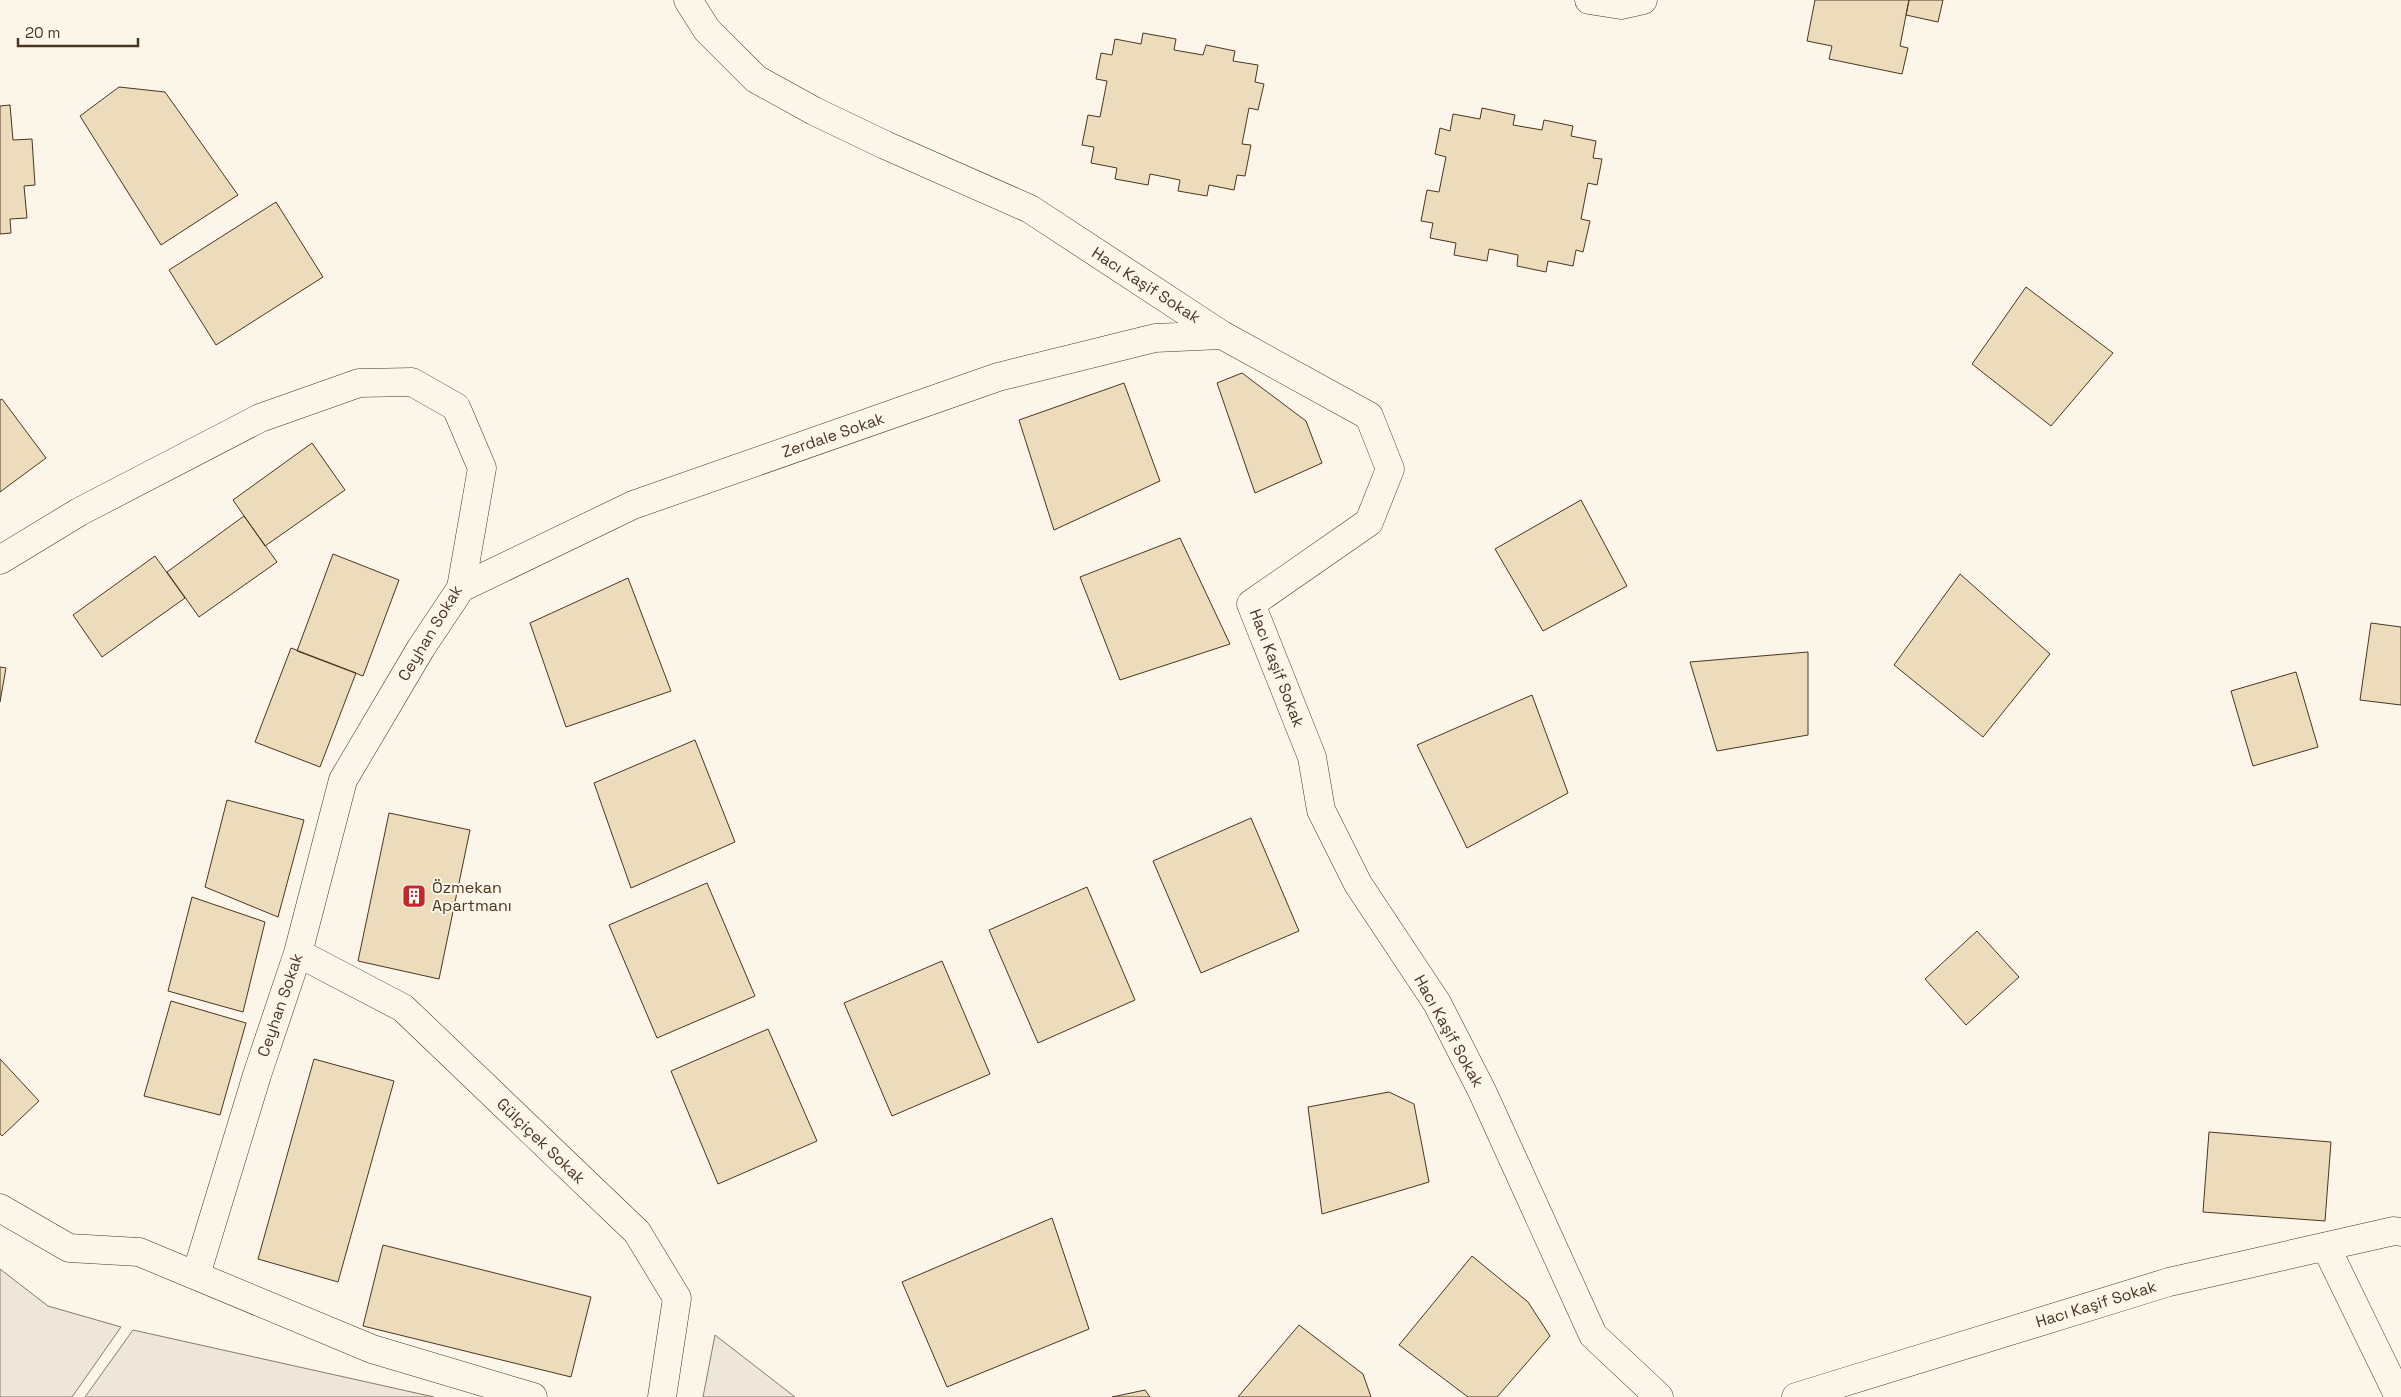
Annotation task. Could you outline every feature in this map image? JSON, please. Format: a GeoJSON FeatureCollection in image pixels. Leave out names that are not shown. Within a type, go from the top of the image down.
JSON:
{"type":"FeatureCollection","features":[{"type":"Feature","properties":{"kind":"street","name":"Hacı Kaşif Sokak"},"geometry":{"type":"LineString","coordinates":[[688,0],[707,30],[756,79],[814,111],[885,145],[1030,209],[1222,335],[1369,416],[1390,469],[1369,522],[1251,604],[1312,757],[1321,810],[1358,884],[1436,1003],[1482,1091],[1593,1335],[1659,1397]]}},
{"type":"Feature","properties":{"kind":"street"},"geometry":{"type":"LineString","coordinates":[[1589,0],[1621,5],[1643,0]]}},
{"type":"Feature","properties":{"kind":"street","name":"Zerdale Sokak"},"geometry":{"type":"LineString","coordinates":[[461,588],[633,505],[998,377],[1155,338],[1222,335]]}},
{"type":"Feature","properties":{"kind":"street","name":"Ceyhan Sokak"},"geometry":{"type":"LineString","coordinates":[[0,560],[79,512],[260,418],[359,383],[412,382],[456,407],[482,468],[461,588],[421,648],[343,780],[298,953],[257,1075],[196,1275]]}},
{"type":"Feature","properties":{"kind":"street","name":"Gülçiçek Sokak"},"geometry":{"type":"LineString","coordinates":[[298,953],[403,1008],[638,1232],[677,1298],[662,1397]]}},
{"type":"Feature","properties":{"kind":"street"},"geometry":{"type":"LineString","coordinates":[[0,1208],[68,1248],[139,1252],[372,1349],[533,1397]]}},
{"type":"Feature","properties":{"kind":"street","name":"Hacı Kaşif Sokak"},"geometry":{"type":"LineString","coordinates":[[1796,1397],[2170,1282],[2394,1231],[2401,1232]]}},
{"type":"Feature","properties":{"kind":"street"},"geometry":{"type":"LineString","coordinates":[[2326,1247],[2399,1397]]}},
{"type":"Feature","properties":{"kind":"shaded area"},"geometry":{"type":"Polygon","coordinates":[[[0,1269],[48,1306],[121,1327],[72,1397],[0,1397],[0,1269]]]}},
{"type":"Feature","properties":{"kind":"shaded area"},"geometry":{"type":"Polygon","coordinates":[[[133,1330],[434,1397],[85,1397],[133,1330]]]}},
{"type":"Feature","properties":{"kind":"shaded area"},"geometry":{"type":"Polygon","coordinates":[[[715,1335],[795,1397],[703,1397],[715,1335]]]}},
{"type":"Feature","properties":{"kind":"building"},"geometry":{"type":"Polygon","coordinates":[[[1815,0],[1909,0],[1900,46],[1908,48],[1902,74],[1829,59],[1832,46],[1807,41],[1815,0]]]}},
{"type":"Feature","properties":{"kind":"building"},"geometry":{"type":"Polygon","coordinates":[[[1909,0],[1943,0],[1938,22],[1906,15],[1909,0]]]}},
{"type":"Feature","properties":{"kind":"building"},"geometry":{"type":"Polygon","coordinates":[[[1143,33],[1176,39],[1174,50],[1203,55],[1206,45],[1235,51],[1233,61],[1258,65],[1255,82],[1264,84],[1258,110],[1249,108],[1242,144],[1251,145],[1245,176],[1237,175],[1234,190],[1209,185],[1207,196],[1178,191],[1180,180],[1150,174],[1148,185],[1115,179],[1117,168],[1091,163],[1094,147],[1082,145],[1088,115],[1100,117],[1107,81],[1096,79],[1101,53],[1112,55],[1115,39],[1141,44],[1143,33]]]}},
{"type":"Feature","properties":{"kind":"building"},"geometry":{"type":"Polygon","coordinates":[[[119,87],[165,92],[238,195],[161,245],[80,116],[119,87]]]}},
{"type":"Feature","properties":{"kind":"building"},"geometry":{"type":"Polygon","coordinates":[[[10,105],[13,140],[32,139],[35,185],[24,186],[27,218],[10,219],[11,233],[0,234],[0,106],[10,105]]]}},
{"type":"Feature","properties":{"kind":"building"},"geometry":{"type":"Polygon","coordinates":[[[1482,108],[1515,115],[1513,125],[1542,130],[1544,120],[1573,126],[1571,136],[1596,141],[1593,158],[1602,159],[1597,185],[1588,183],[1581,219],[1590,221],[1583,252],[1576,250],[1573,266],[1548,261],[1546,272],[1517,266],[1518,255],[1489,249],[1487,261],[1454,255],[1456,243],[1430,238],[1433,223],[1421,221],[1427,190],[1439,192],[1446,157],[1435,154],[1440,128],[1450,131],[1453,114],[1480,119],[1482,108]]]}},
{"type":"Feature","properties":{"kind":"building"},"geometry":{"type":"Polygon","coordinates":[[[276,202],[323,277],[216,345],[169,270],[276,202]]]}},
{"type":"Feature","properties":{"kind":"building"},"geometry":{"type":"Polygon","coordinates":[[[2026,287],[2113,353],[2051,426],[1972,364],[2026,287]]]}},
{"type":"Feature","properties":{"kind":"building"},"geometry":{"type":"Polygon","coordinates":[[[1242,373],[1306,421],[1322,463],[1255,493],[1217,383],[1242,373]]]}},
{"type":"Feature","properties":{"kind":"building"},"geometry":{"type":"Polygon","coordinates":[[[1124,383],[1160,481],[1054,530],[1019,420],[1124,383]]]}},
{"type":"Feature","properties":{"kind":"building"},"geometry":{"type":"Polygon","coordinates":[[[2,399],[46,458],[0,492],[0,400],[2,399]]]}},
{"type":"Feature","properties":{"kind":"building"},"geometry":{"type":"Polygon","coordinates":[[[312,443],[345,490],[265,546],[233,500],[312,443]]]}},
{"type":"Feature","properties":{"kind":"building"},"geometry":{"type":"Polygon","coordinates":[[[1581,500],[1627,586],[1543,631],[1495,549],[1581,500]]]}},
{"type":"Feature","properties":{"kind":"building"},"geometry":{"type":"Polygon","coordinates":[[[244,516],[277,562],[199,617],[167,572],[244,516]]]}},
{"type":"Feature","properties":{"kind":"building"},"geometry":{"type":"Polygon","coordinates":[[[1180,538],[1230,644],[1120,680],[1080,577],[1180,538]]]}},
{"type":"Feature","properties":{"kind":"building"},"geometry":{"type":"Polygon","coordinates":[[[333,554],[399,580],[363,676],[297,651],[333,554]]]}},
{"type":"Feature","properties":{"kind":"building"},"geometry":{"type":"Polygon","coordinates":[[[155,556],[185,598],[102,657],[73,615],[155,556]]]}},
{"type":"Feature","properties":{"kind":"building"},"geometry":{"type":"Polygon","coordinates":[[[1960,574],[2050,654],[1983,737],[1894,665],[1960,574]]]}},
{"type":"Feature","properties":{"kind":"building"},"geometry":{"type":"Polygon","coordinates":[[[628,578],[671,691],[566,727],[530,623],[628,578]]]}},
{"type":"Feature","properties":{"kind":"building"},"geometry":{"type":"Polygon","coordinates":[[[2371,623],[2401,627],[2401,705],[2360,700],[2371,623]]]}},
{"type":"Feature","properties":{"kind":"building"},"geometry":{"type":"Polygon","coordinates":[[[291,648],[356,673],[320,767],[255,742],[291,648]]]}},
{"type":"Feature","properties":{"kind":"building"},"geometry":{"type":"Polygon","coordinates":[[[1808,652],[1808,735],[1717,751],[1690,662],[1808,652]]]}},
{"type":"Feature","properties":{"kind":"building"},"geometry":{"type":"Polygon","coordinates":[[[0,667],[6,668],[0,702],[0,667]]]}},
{"type":"Feature","properties":{"kind":"building"},"geometry":{"type":"Polygon","coordinates":[[[2296,672],[2318,747],[2253,766],[2231,691],[2296,672]]]}},
{"type":"Feature","properties":{"kind":"building"},"geometry":{"type":"Polygon","coordinates":[[[1532,695],[1568,793],[1467,848],[1417,745],[1532,695]]]}},
{"type":"Feature","properties":{"kind":"building"},"geometry":{"type":"Polygon","coordinates":[[[695,740],[735,842],[631,888],[594,783],[695,740]]]}},
{"type":"Feature","properties":{"kind":"building"},"geometry":{"type":"Polygon","coordinates":[[[227,800],[304,820],[278,917],[205,887],[227,800]]]}},
{"type":"Feature","properties":{"kind":"building","name":"Özmekan Apartmanı"},"geometry":{"type":"Polygon","coordinates":[[[389,813],[470,830],[439,979],[358,961],[389,813]]]}},
{"type":"Feature","properties":{"kind":"building"},"geometry":{"type":"Polygon","coordinates":[[[1251,818],[1299,931],[1201,973],[1153,861],[1251,818]]]}},
{"type":"Feature","properties":{"kind":"building"},"geometry":{"type":"Polygon","coordinates":[[[707,883],[755,996],[657,1038],[609,925],[707,883]]]}},
{"type":"Feature","properties":{"kind":"building"},"geometry":{"type":"Polygon","coordinates":[[[1087,887],[1135,1000],[1038,1043],[989,930],[1087,887]]]}},
{"type":"Feature","properties":{"kind":"building"},"geometry":{"type":"Polygon","coordinates":[[[192,897],[265,922],[243,1012],[168,991],[192,897]]]}},
{"type":"Feature","properties":{"kind":"building"},"geometry":{"type":"Polygon","coordinates":[[[1977,931],[2019,977],[1966,1025],[1925,979],[1977,931]]]}},
{"type":"Feature","properties":{"kind":"building"},"geometry":{"type":"Polygon","coordinates":[[[942,961],[990,1074],[892,1116],[844,1003],[942,961]]]}},
{"type":"Feature","properties":{"kind":"building"},"geometry":{"type":"Polygon","coordinates":[[[171,1001],[246,1023],[220,1115],[144,1096],[171,1001]]]}},
{"type":"Feature","properties":{"kind":"building"},"geometry":{"type":"Polygon","coordinates":[[[768,1029],[817,1141],[718,1184],[671,1071],[768,1029]]]}},
{"type":"Feature","properties":{"kind":"building"},"geometry":{"type":"Polygon","coordinates":[[[0,1059],[39,1101],[2,1136],[0,1134],[0,1059]]]}},
{"type":"Feature","properties":{"kind":"building"},"geometry":{"type":"Polygon","coordinates":[[[314,1059],[394,1081],[338,1282],[258,1259],[314,1059]]]}},
{"type":"Feature","properties":{"kind":"building"},"geometry":{"type":"Polygon","coordinates":[[[1389,1092],[1414,1104],[1429,1182],[1322,1214],[1308,1107],[1389,1092]]]}},
{"type":"Feature","properties":{"kind":"building"},"geometry":{"type":"Polygon","coordinates":[[[2209,1132],[2331,1142],[2325,1221],[2203,1212],[2209,1132]]]}},
{"type":"Feature","properties":{"kind":"building"},"geometry":{"type":"Polygon","coordinates":[[[1052,1218],[1089,1329],[947,1387],[902,1282],[1052,1218]]]}},
{"type":"Feature","properties":{"kind":"building"},"geometry":{"type":"Polygon","coordinates":[[[383,1245],[591,1297],[571,1377],[363,1326],[383,1245]]]}},
{"type":"Feature","properties":{"kind":"building"},"geometry":{"type":"Polygon","coordinates":[[[1472,1256],[1528,1302],[1550,1336],[1497,1397],[1468,1397],[1399,1345],[1472,1256]]]}},
{"type":"Feature","properties":{"kind":"building"},"geometry":{"type":"Polygon","coordinates":[[[1299,1325],[1363,1374],[1371,1397],[1238,1397],[1299,1325]]]}},
{"type":"Feature","properties":{"kind":"building"},"geometry":{"type":"Polygon","coordinates":[[[1145,1390],[1150,1397],[1112,1397],[1145,1390]]]}},
{"type":"Feature","properties":{"kind":"place","name":"Özmekan Apartmanı"},"geometry":{"type":"Point","coordinates":[414,896]}}]}
